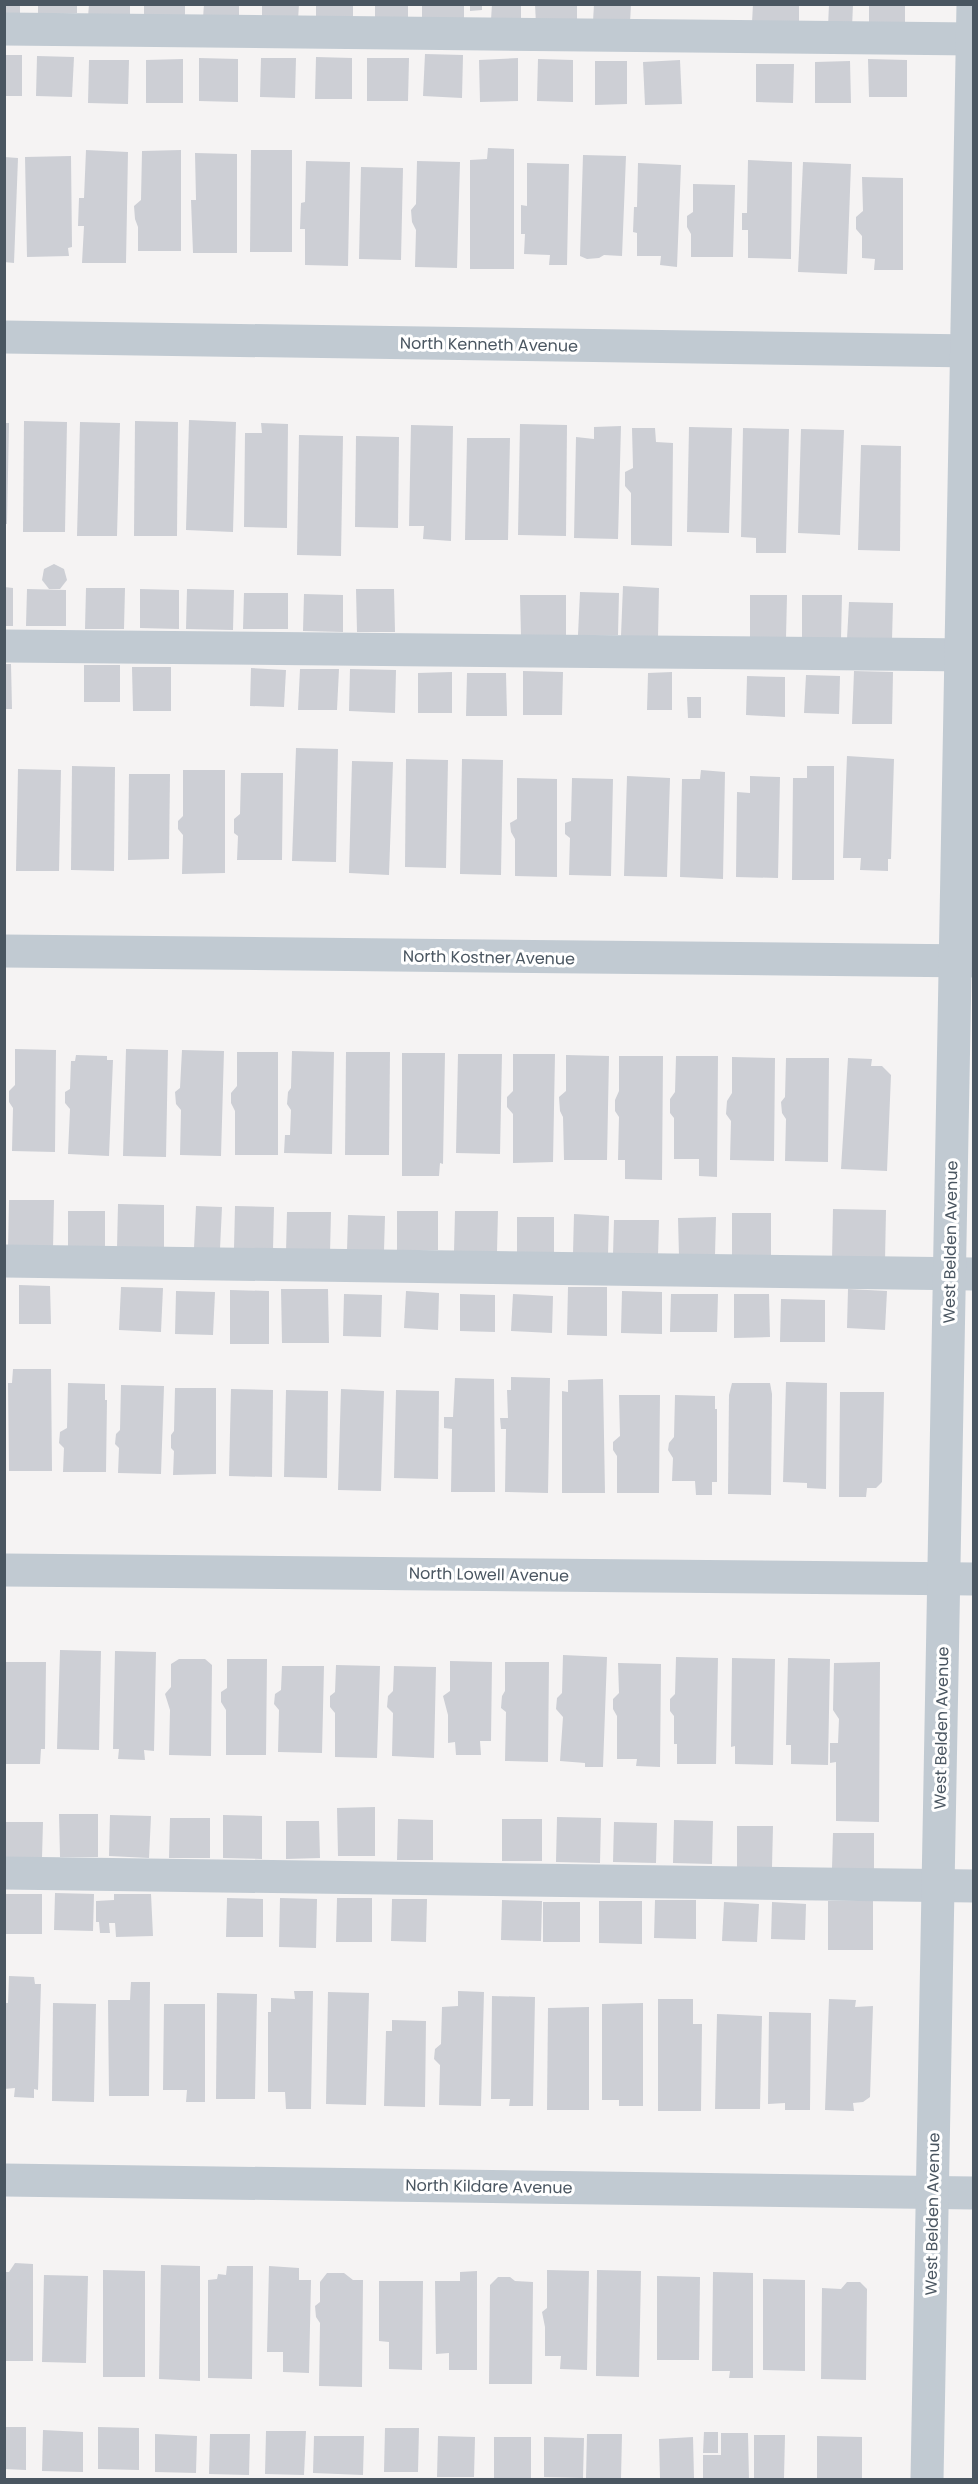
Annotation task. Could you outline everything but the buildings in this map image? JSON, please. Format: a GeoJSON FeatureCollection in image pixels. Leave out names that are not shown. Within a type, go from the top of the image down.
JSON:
{"type":"FeatureCollection","features":[{"type":"Feature","properties":{"kind":"street","name":"West Belden Avenue"},"geometry":{"type":"LineString","coordinates":[[927,2480],[938,1885],[959,1579],[973,4]]}},
{"type":"Feature","properties":{"kind":"street"},"geometry":{"type":"LineString","coordinates":[[4,29],[973,39]]}},
{"type":"Feature","properties":{"kind":"street","name":"North Kenneth Avenue"},"geometry":{"type":"LineString","coordinates":[[4,337],[970,351]]}},
{"type":"Feature","properties":{"kind":"street"},"geometry":{"type":"LineString","coordinates":[[4,646],[967,655]]}},
{"type":"Feature","properties":{"kind":"street","name":"North Kostner Avenue"},"geometry":{"type":"LineString","coordinates":[[4,951],[965,961]]}},
{"type":"Feature","properties":{"kind":"street"},"geometry":{"type":"LineString","coordinates":[[4,1261],[962,1274]]}},
{"type":"Feature","properties":{"kind":"street","name":"North Lowell Avenue"},"geometry":{"type":"LineString","coordinates":[[4,1570],[959,1579]]}},
{"type":"Feature","properties":{"kind":"street"},"geometry":{"type":"LineString","coordinates":[[4,1873],[974,1886]]}},
{"type":"Feature","properties":{"kind":"street","name":"North Kildare Avenue"},"geometry":{"type":"LineString","coordinates":[[4,2180],[974,2193]]}}]}
